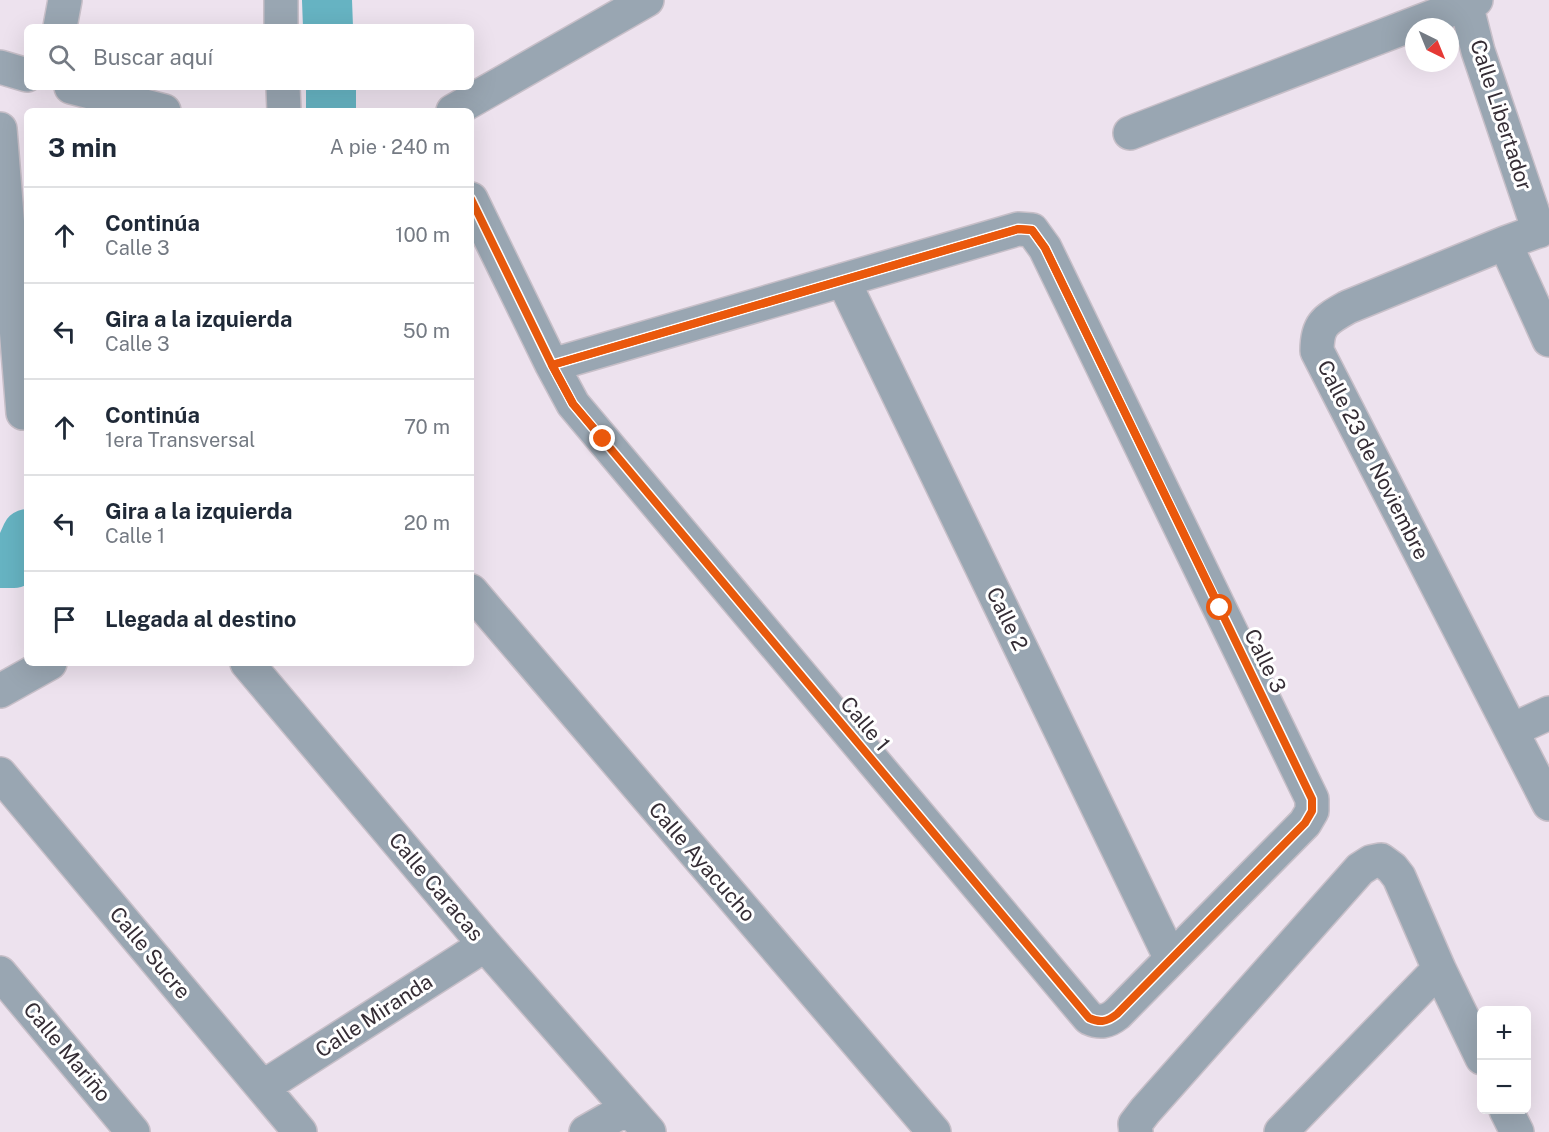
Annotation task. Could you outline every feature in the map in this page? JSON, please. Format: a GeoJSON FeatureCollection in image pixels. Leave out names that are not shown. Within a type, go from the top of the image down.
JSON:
{"type":"FeatureCollection","features":[{"type":"Feature","properties":{"kind":"street"},"geometry":{"type":"LineString","coordinates":[[61,24],[65,0]]}},
{"type":"Feature","properties":{"kind":"street"},"geometry":{"type":"LineString","coordinates":[[280,0],[281,24]]}},
{"type":"Feature","properties":{"kind":"street"},"geometry":{"type":"LineString","coordinates":[[458,108],[647,0]]}},
{"type":"Feature","properties":{"kind":"street"},"geometry":{"type":"LineString","coordinates":[[1130,133],[1469,1]]}},
{"type":"Feature","properties":{"kind":"street","name":"Calle Libertador"},"geometry":{"type":"LineString","coordinates":[[1469,1],[1478,51],[1544,229]]}},
{"type":"Feature","properties":{"kind":"street"},"geometry":{"type":"LineString","coordinates":[[0,67],[24,74]]}},
{"type":"Feature","properties":{"kind":"street"},"geometry":{"type":"LineString","coordinates":[[84,90],[152,108]]}},
{"type":"Feature","properties":{"kind":"street"},"geometry":{"type":"LineString","coordinates":[[283,90],[284,108]]}},
{"type":"Feature","properties":{"kind":"street"},"geometry":{"type":"LineString","coordinates":[[0,129],[24,413]]}},
{"type":"Feature","properties":{"kind":"street"},"geometry":{"type":"LineString","coordinates":[[474,205],[552,365],[843,279]]}},
{"type":"Feature","properties":{"kind":"street","name":"Calle 3"},"geometry":{"type":"LineString","coordinates":[[843,279],[1018,229],[1032,230],[1045,248],[1302,778],[1312,799],[1312,812],[1305,823],[1171,959]]}},
{"type":"Feature","properties":{"kind":"street","name":"Calle 23 de Noviembre"},"geometry":{"type":"LineString","coordinates":[[1544,229],[1348,307],[1330,317],[1322,325],[1317,336],[1317,351],[1549,804]]}},
{"type":"Feature","properties":{"kind":"street"},"geometry":{"type":"LineString","coordinates":[[1505,243],[1549,340]]}},
{"type":"Feature","properties":{"kind":"street","name":"Calle 2"},"geometry":{"type":"LineString","coordinates":[[843,279],[1171,959]]}},
{"type":"Feature","properties":{"kind":"street","name":"Calle 1"},"geometry":{"type":"LineString","coordinates":[[552,365],[573,404],[1089,1018],[1097,1022],[1108,1021],[1171,959]]}},
{"type":"Feature","properties":{"kind":"street","name":"Calle Ayacucho"},"geometry":{"type":"LineString","coordinates":[[474,595],[934,1132]]}},
{"type":"Feature","properties":{"kind":"street"},"geometry":{"type":"LineString","coordinates":[[0,691],[45,666]]}},
{"type":"Feature","properties":{"kind":"street","name":"Calle Caracas"},"geometry":{"type":"LineString","coordinates":[[250,666],[485,945],[639,1120],[586,1132]]}},
{"type":"Feature","properties":{"kind":"street"},"geometry":{"type":"LineString","coordinates":[[1512,729],[1549,713]]}},
{"type":"Feature","properties":{"kind":"street","name":"Calle Sucre"},"geometry":{"type":"LineString","coordinates":[[0,774],[300,1132]]}},
{"type":"Feature","properties":{"kind":"street"},"geometry":{"type":"LineString","coordinates":[[1136,1132],[1135,1124],[1145,1111],[1360,869],[1371,862],[1381,860],[1399,877],[1439,969],[1477,1048]]}},
{"type":"Feature","properties":{"kind":"street","name":"Calle Miranda"},"geometry":{"type":"LineString","coordinates":[[263,1087],[485,945]]}},
{"type":"Feature","properties":{"kind":"street"},"geometry":{"type":"LineString","coordinates":[[1281,1132],[1439,969]]}},
{"type":"Feature","properties":{"kind":"street","name":"Calle Mariño"},"geometry":{"type":"LineString","coordinates":[[0,973],[133,1132]]}},
{"type":"Feature","properties":{"kind":"street"},"geometry":{"type":"LineString","coordinates":[[1508,1114],[1517,1132]]}},
{"type":"Feature","properties":{"kind":"waterway"},"geometry":{"type":"LineString","coordinates":[[327,0],[328,24]]}},
{"type":"Feature","properties":{"kind":"waterway"},"geometry":{"type":"LineString","coordinates":[[331,90],[331,108]]}},
{"type":"Feature","properties":{"kind":"waterway"},"geometry":{"type":"LineString","coordinates":[[0,563],[14,563],[24,541]]}},
{"type":"Feature","properties":{"kind":"cycle path"},"geometry":{"type":"LineString","coordinates":[[474,205],[552,365]]}},
{"type":"Feature","properties":{"kind":"cycle path"},"geometry":{"type":"LineString","coordinates":[[1018,229],[1032,230],[1045,248],[1312,799],[1312,811],[1305,823],[1117,1014],[1103,1021],[1089,1018],[573,404],[552,365],[1018,229]]}},
{"type":"Feature","properties":{"kind":"route"},"geometry":{"type":"LineString","coordinates":[[603,439],[573,404],[552,365],[1025,228],[1032,230],[1045,248],[1220,608]]}}]}
